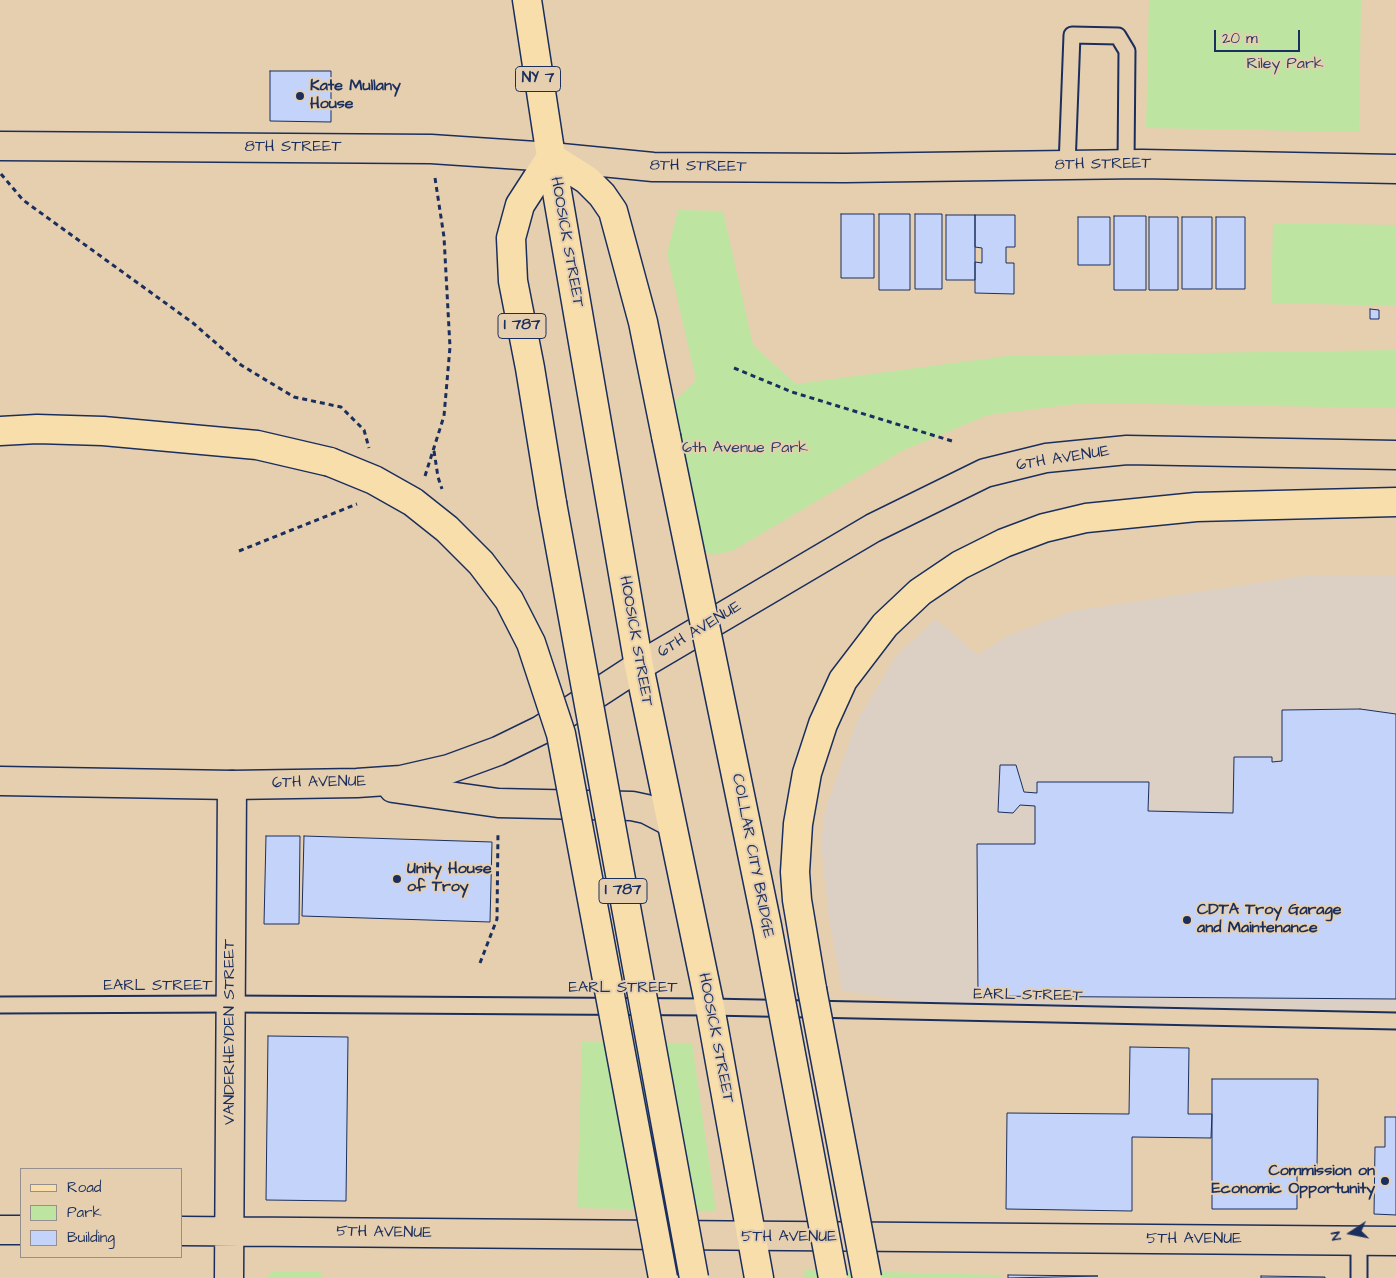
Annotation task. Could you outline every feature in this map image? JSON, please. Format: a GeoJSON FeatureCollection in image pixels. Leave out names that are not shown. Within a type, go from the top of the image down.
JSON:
{"type":"FeatureCollection","features":[{"type":"Feature","properties":{"kind":"main road","name":"HOOSICK STREET"},"geometry":{"type":"LineString","coordinates":[[527,0],[551,157],[639,666],[710,1007],[760,1278]]}},
{"type":"Feature","properties":{"kind":"main road","name":"COLLAR CITY BRIDGE"},"geometry":{"type":"LineString","coordinates":[[551,157],[586,180],[602,195],[613,211],[642,322],[765,917],[833,1278]]}},
{"type":"Feature","properties":{"kind":"main road","name":"I 787"},"geometry":{"type":"LineString","coordinates":[[551,157],[520,205],[511,238],[513,281],[694,1278]]}},
{"type":"Feature","properties":{"kind":"main road"},"geometry":{"type":"LineString","coordinates":[[0,431],[37,429],[103,431],[248,444],[330,462],[374,480],[405,498],[447,528],[481,563],[509,600],[531,643],[561,734],[663,1278]]}},
{"type":"Feature","properties":{"kind":"main road"},"geometry":{"type":"LineString","coordinates":[[867,1278],[797,900],[795,872],[798,824],[807,773],[814,747],[843,680],[885,625],[920,592],[960,565],[1004,543],[1044,528],[1086,518],[1196,507],[1396,502]]}},
{"type":"Feature","properties":{"kind":"main road"},"geometry":{"type":"LineString","coordinates":[[1328,504],[1396,510]]}},
{"type":"Feature","properties":{"kind":"street","name":"8TH STREET"},"geometry":{"type":"LineString","coordinates":[[0,146],[431,149],[551,157],[652,167],[1126,165],[1396,169]]}},
{"type":"Feature","properties":{"kind":"street","name":"6TH AVENUE"},"geometry":{"type":"LineString","coordinates":[[0,781],[232,785],[357,783],[401,780],[440,771],[498,751],[565,716],[639,666],[873,528],[985,473],[1046,458],[1126,450],[1396,455]]}},
{"type":"Feature","properties":{"kind":"street"},"geometry":{"type":"LineString","coordinates":[[357,783],[498,803],[632,806],[646,809],[670,821]]}},
{"type":"Feature","properties":{"kind":"street","name":"VANDERHEYDEN STREET"},"geometry":{"type":"LineString","coordinates":[[229,1278],[232,785]]}},
{"type":"Feature","properties":{"kind":"street"},"geometry":{"type":"LineString","coordinates":[[0,1230],[20,1230]]}},
{"type":"Feature","properties":{"kind":"street","name":"5TH AVENUE"},"geometry":{"type":"LineString","coordinates":[[182,1231],[752,1238],[1396,1242]]}},
{"type":"Feature","properties":{"kind":"lane"},"geometry":{"type":"LineString","coordinates":[[1068,166],[1072,35],[1118,36],[1127,51],[1126,165]]}},
{"type":"Feature","properties":{"kind":"lane","name":"EARL STREET"},"geometry":{"type":"LineString","coordinates":[[0,1006],[231,1004],[710,1007],[1396,1021]]}},
{"type":"Feature","properties":{"kind":"lane"},"geometry":{"type":"LineString","coordinates":[[1359,1241],[1359,1278]]}},
{"type":"Feature","properties":{"kind":"path"},"geometry":{"type":"LineString","coordinates":[[1,174],[23,200],[193,323],[241,365],[294,397],[341,407],[364,430],[372,458]]}},
{"type":"Feature","properties":{"kind":"path"},"geometry":{"type":"LineString","coordinates":[[424,478],[444,416],[450,346],[444,237],[435,178]]}},
{"type":"Feature","properties":{"kind":"path"},"geometry":{"type":"LineString","coordinates":[[734,368],[792,392],[952,440]]}},
{"type":"Feature","properties":{"kind":"path"},"geometry":{"type":"LineString","coordinates":[[239,551],[363,502]]}},
{"type":"Feature","properties":{"kind":"path"},"geometry":{"type":"LineString","coordinates":[[480,963],[497,919],[498,803]]}},
{"type":"Feature","properties":{"kind":"shaded area","name":"CDTA Troy Garage and Maintenance"},"geometry":{"type":"Polygon","coordinates":[[[1309,575],[1396,576],[1396,1010],[974,1005],[896,999],[842,991],[828,912],[821,842],[825,810],[857,721],[895,657],[936,619],[978,655],[1007,636],[1072,611],[1309,575]]]}},
{"type":"Feature","properties":{"kind":"green space","name":"Riley Park"},"geometry":{"type":"Polygon","coordinates":[[[1149,0],[1361,0],[1359,132],[1146,128],[1149,0]]]}},
{"type":"Feature","properties":{"kind":"green space","name":"6th Avenue Park"},"geometry":{"type":"Polygon","coordinates":[[[678,210],[723,211],[753,345],[796,384],[1007,356],[1396,350],[1396,408],[1084,403],[988,415],[902,451],[732,551],[713,555],[674,534],[651,424],[696,380],[667,254],[678,210]]]}},
{"type":"Feature","properties":{"kind":"green space"},"geometry":{"type":"Polygon","coordinates":[[[1273,223],[1396,225],[1396,306],[1271,303],[1273,223]]]}},
{"type":"Feature","properties":{"kind":"green space"},"geometry":{"type":"Polygon","coordinates":[[[582,1042],[692,1043],[716,1211],[577,1208],[582,1042]]]}},
{"type":"Feature","properties":{"kind":"green space"},"geometry":{"type":"Polygon","coordinates":[[[804,1270],[1002,1275],[1002,1278],[805,1278],[804,1270]]]}},
{"type":"Feature","properties":{"kind":"green space"},"geometry":{"type":"Polygon","coordinates":[[[273,1271],[322,1271],[322,1278],[266,1278],[273,1271]]]}},
{"type":"Feature","properties":{"kind":"building","name":"Kate Mullany House"},"geometry":{"type":"Polygon","coordinates":[[[270,71],[331,71],[331,122],[270,121],[270,71]]]}},
{"type":"Feature","properties":{"kind":"building"},"geometry":{"type":"Polygon","coordinates":[[[841,214],[874,214],[874,278],[841,278],[841,214]]]}},
{"type":"Feature","properties":{"kind":"building"},"geometry":{"type":"Polygon","coordinates":[[[879,214],[910,214],[910,290],[879,290],[879,214]]]}},
{"type":"Feature","properties":{"kind":"building"},"geometry":{"type":"Polygon","coordinates":[[[915,214],[942,214],[942,289],[915,289],[915,214]]]}},
{"type":"Feature","properties":{"kind":"building"},"geometry":{"type":"Polygon","coordinates":[[[946,215],[975,215],[975,280],[946,280],[946,215]]]}},
{"type":"Feature","properties":{"kind":"building"},"geometry":{"type":"Polygon","coordinates":[[[975,215],[1015,215],[1015,247],[1006,247],[1006,263],[1014,263],[1014,294],[975,293],[975,262],[982,263],[982,248],[975,247],[975,215]]]}},
{"type":"Feature","properties":{"kind":"building"},"geometry":{"type":"Polygon","coordinates":[[[1114,216],[1146,216],[1146,290],[1114,290],[1114,216]]]}},
{"type":"Feature","properties":{"kind":"building"},"geometry":{"type":"Polygon","coordinates":[[[1078,217],[1110,217],[1110,265],[1078,265],[1078,217]]]}},
{"type":"Feature","properties":{"kind":"building"},"geometry":{"type":"Polygon","coordinates":[[[1149,217],[1178,217],[1178,290],[1149,290],[1149,217]]]}},
{"type":"Feature","properties":{"kind":"building"},"geometry":{"type":"Polygon","coordinates":[[[1182,217],[1212,217],[1212,289],[1182,289],[1182,217]]]}},
{"type":"Feature","properties":{"kind":"building"},"geometry":{"type":"Polygon","coordinates":[[[1216,217],[1245,217],[1245,289],[1216,289],[1216,217]]]}},
{"type":"Feature","properties":{"kind":"building"},"geometry":{"type":"Polygon","coordinates":[[[1370,309],[1379,310],[1379,319],[1370,319],[1370,309]]]}},
{"type":"Feature","properties":{"kind":"building","name":"CDTA Troy Garage and Maintenance"},"geometry":{"type":"Polygon","coordinates":[[[1360,709],[1396,714],[1396,999],[978,996],[977,844],[1035,844],[1035,806],[1020,805],[1013,813],[998,812],[1000,765],[1016,765],[1024,792],[1037,793],[1037,782],[1149,782],[1148,811],[1233,813],[1234,757],[1272,757],[1272,762],[1282,761],[1282,710],[1360,709]]]}},
{"type":"Feature","properties":{"kind":"building"},"geometry":{"type":"Polygon","coordinates":[[[266,836],[300,836],[299,924],[264,924],[266,836]]]}},
{"type":"Feature","properties":{"kind":"building","name":"Unity House of Troy"},"geometry":{"type":"Polygon","coordinates":[[[304,836],[492,842],[490,922],[302,916],[304,836]]]}},
{"type":"Feature","properties":{"kind":"building"},"geometry":{"type":"Polygon","coordinates":[[[268,1036],[348,1037],[346,1201],[266,1200],[268,1036]]]}},
{"type":"Feature","properties":{"kind":"building"},"geometry":{"type":"Polygon","coordinates":[[[1130,1047],[1189,1048],[1188,1114],[1212,1114],[1211,1138],[1132,1137],[1132,1211],[1006,1209],[1007,1113],[1129,1114],[1130,1047]]]}},
{"type":"Feature","properties":{"kind":"building"},"geometry":{"type":"Polygon","coordinates":[[[1212,1079],[1318,1079],[1317,1169],[1297,1169],[1297,1209],[1212,1209],[1212,1079]]]}},
{"type":"Feature","properties":{"kind":"building","name":"Commission on Economic Opportunity"},"geometry":{"type":"Polygon","coordinates":[[[1385,1117],[1396,1117],[1396,1215],[1374,1214],[1375,1147],[1385,1147],[1385,1117]]]}},
{"type":"Feature","properties":{"kind":"building"},"geometry":{"type":"Polygon","coordinates":[[[1008,1275],[1098,1276],[1008,1278],[1008,1275]]]}},
{"type":"Feature","properties":{"kind":"building"},"geometry":{"type":"Polygon","coordinates":[[[1261,1276],[1325,1277],[1325,1278],[1261,1278],[1261,1276]]]}},
{"type":"Feature","properties":{"kind":"place","name":"Kate Mullany House"},"geometry":{"type":"Point","coordinates":[300,96]}},
{"type":"Feature","properties":{"kind":"place","name":"Unity House of Troy"},"geometry":{"type":"Point","coordinates":[397,879]}},
{"type":"Feature","properties":{"kind":"place","name":"CDTA Troy Garage and Maintenance"},"geometry":{"type":"Point","coordinates":[1187,920]}},
{"type":"Feature","properties":{"kind":"place","name":"Commission on Economic Opportunity"},"geometry":{"type":"Point","coordinates":[1385,1181]}}]}
